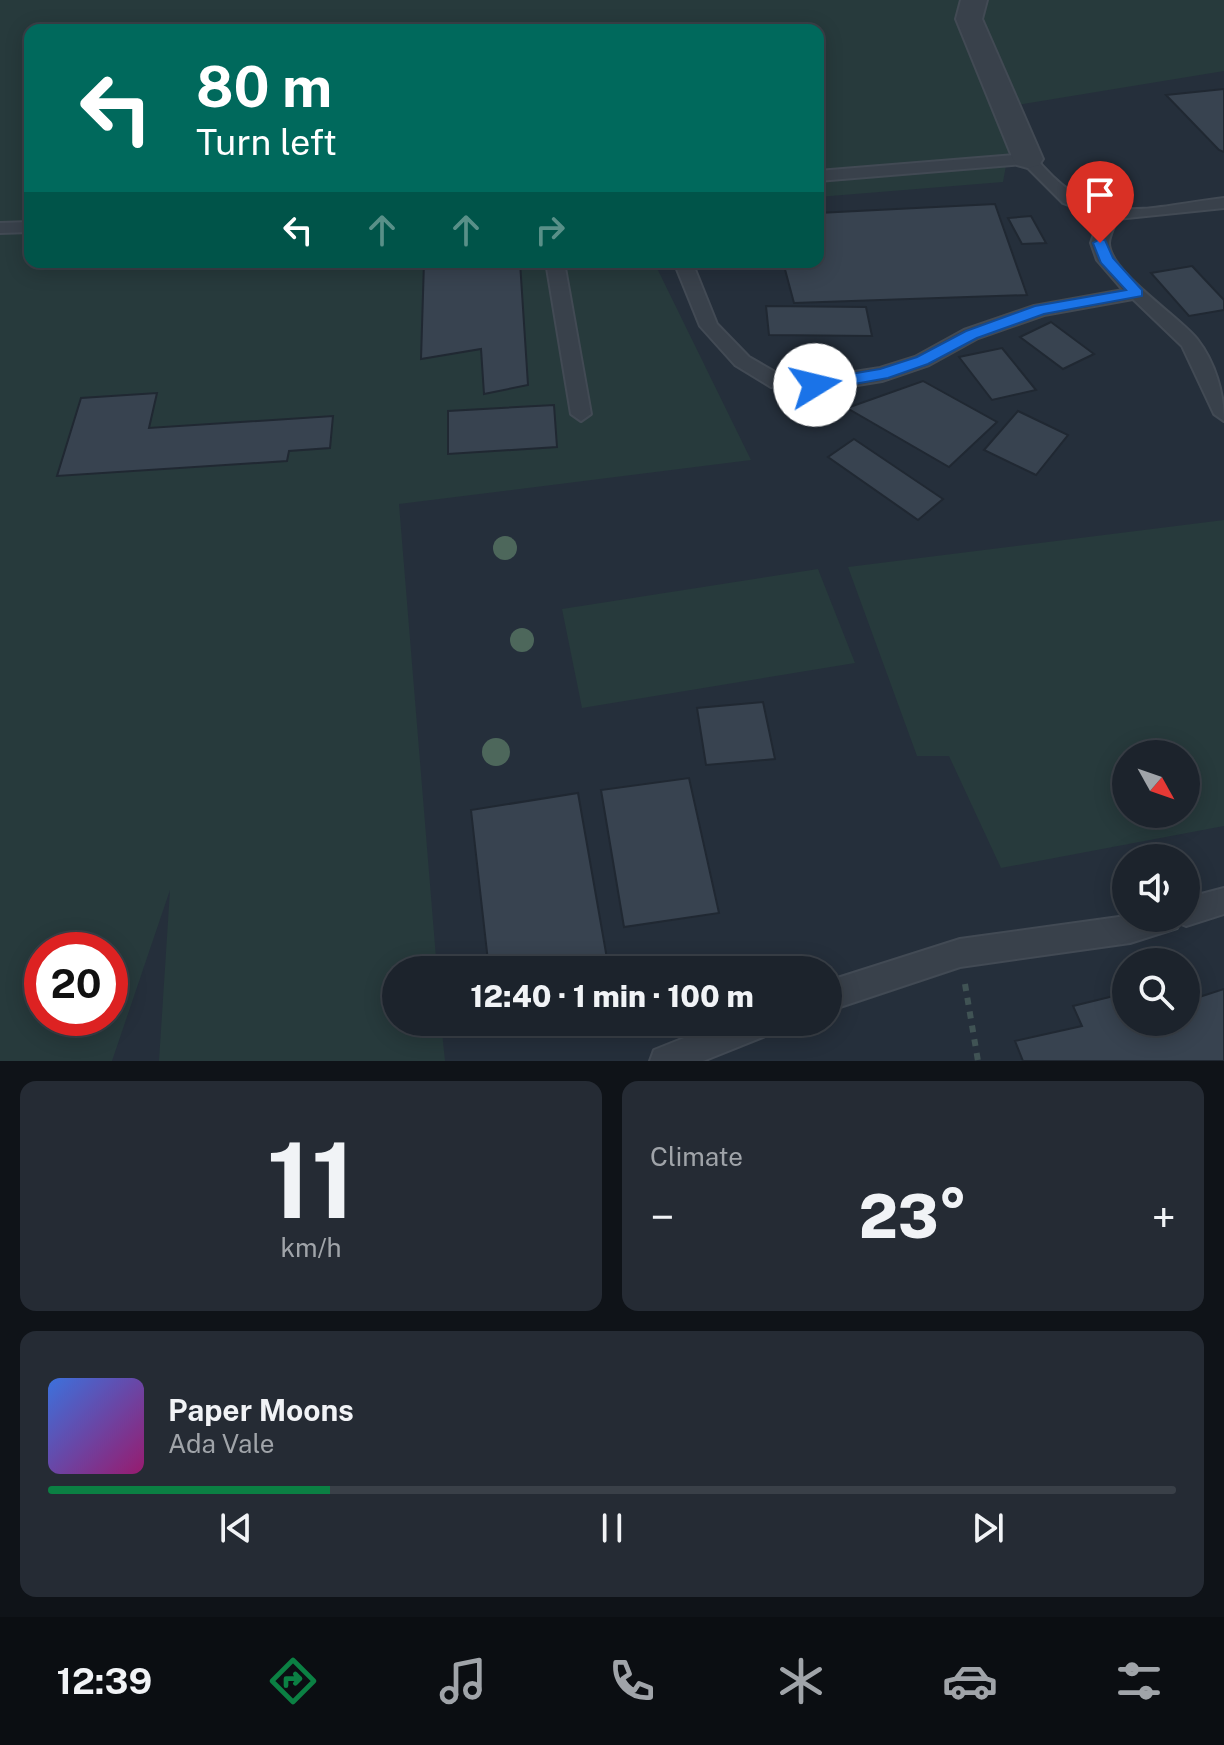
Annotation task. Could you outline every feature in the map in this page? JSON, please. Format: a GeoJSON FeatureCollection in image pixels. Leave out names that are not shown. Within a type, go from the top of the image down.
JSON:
{"type":"FeatureCollection","features":[{"type":"Feature","properties":{"kind":"street"},"geometry":{"type":"LineString","coordinates":[[974,0],[969,19],[1028,159]]}},
{"type":"Feature","properties":{"kind":"lane"},"geometry":{"type":"LineString","coordinates":[[824,176],[1028,159],[1057,189],[1084,208],[1110,214],[1224,203]]}},
{"type":"Feature","properties":{"kind":"lane"},"geometry":{"type":"LineString","coordinates":[[1110,214],[1100,243],[1106,260],[1190,343],[1224,414]]}},
{"type":"Feature","properties":{"kind":"lane"},"geometry":{"type":"LineString","coordinates":[[0,228],[24,227]]}},
{"type":"Feature","properties":{"kind":"lane"},"geometry":{"type":"LineString","coordinates":[[556,268],[581,414]]}},
{"type":"Feature","properties":{"kind":"lane"},"geometry":{"type":"LineString","coordinates":[[685,268],[709,326],[742,361],[778,382],[815,385],[896,370],[922,361],[971,334],[1041,310],[1136,293]]}},
{"type":"Feature","properties":{"kind":"lane"},"geometry":{"type":"LineString","coordinates":[[1200,908],[1224,901]]}},
{"type":"Feature","properties":{"kind":"lane"},"geometry":{"type":"LineString","coordinates":[[842,991],[960,953],[1112,932]]}},
{"type":"Feature","properties":{"kind":"lane"},"geometry":{"type":"LineString","coordinates":[[665,1061],[727,1036]]}},
{"type":"Feature","properties":{"kind":"path"},"geometry":{"type":"LineString","coordinates":[[960,953],[978,1061]]}},
{"type":"Feature","properties":{"kind":"shaded area"},"geometry":{"type":"Polygon","coordinates":[[[0,0],[1224,0],[1224,71],[1017,105],[1003,182],[824,197],[824,24],[24,24],[24,268],[657,268],[751,460],[399,504],[436,956],[382,956],[382,1036],[442,1036],[445,1061],[159,1061],[170,890],[128,1014],[128,932],[24,932],[24,1036],[120,1036],[112,1061],[0,1061],[0,0]]]}},
{"type":"Feature","properties":{"kind":"shaded area"},"geometry":{"type":"Polygon","coordinates":[[[1224,520],[1224,826],[1128,844],[1112,844],[1112,847],[1001,868],[949,756],[917,756],[848,567],[1224,520]]]}},
{"type":"Feature","properties":{"kind":"shaded area"},"geometry":{"type":"Polygon","coordinates":[[[818,569],[855,663],[582,708],[562,609],[818,569]]]}},
{"type":"Feature","properties":{"kind":"building"},"geometry":{"type":"Polygon","coordinates":[[[1224,89],[1224,152],[1166,95],[1224,89]]]}},
{"type":"Feature","properties":{"kind":"building"},"geometry":{"type":"Polygon","coordinates":[[[995,204],[1027,295],[794,303],[785,268],[824,268],[824,213],[995,204]]]}},
{"type":"Feature","properties":{"kind":"building"},"geometry":{"type":"Polygon","coordinates":[[[1031,216],[1046,243],[1022,244],[1008,218],[1031,216]]]}},
{"type":"Feature","properties":{"kind":"building"},"geometry":{"type":"Polygon","coordinates":[[[1192,266],[1224,300],[1224,310],[1189,316],[1151,273],[1192,266]]]}},
{"type":"Feature","properties":{"kind":"building"},"geometry":{"type":"Polygon","coordinates":[[[424,268],[520,268],[528,385],[484,394],[481,349],[421,359],[424,268]]]}},
{"type":"Feature","properties":{"kind":"building"},"geometry":{"type":"Polygon","coordinates":[[[766,306],[866,307],[872,336],[769,335],[766,306]]]}},
{"type":"Feature","properties":{"kind":"building"},"geometry":{"type":"Polygon","coordinates":[[[1051,322],[1094,354],[1063,369],[1020,337],[1051,322]]]}},
{"type":"Feature","properties":{"kind":"building"},"geometry":{"type":"Polygon","coordinates":[[[1002,348],[1036,390],[992,400],[959,357],[1002,348]]]}},
{"type":"Feature","properties":{"kind":"building"},"geometry":{"type":"Polygon","coordinates":[[[923,381],[997,422],[949,467],[847,408],[923,381]]]}},
{"type":"Feature","properties":{"kind":"building"},"geometry":{"type":"Polygon","coordinates":[[[157,393],[149,428],[333,416],[330,448],[289,451],[287,461],[57,476],[81,398],[157,393]]]}},
{"type":"Feature","properties":{"kind":"building"},"geometry":{"type":"Polygon","coordinates":[[[554,405],[557,447],[448,454],[448,411],[554,405]]]}},
{"type":"Feature","properties":{"kind":"building"},"geometry":{"type":"Polygon","coordinates":[[[1018,411],[1068,435],[1036,475],[984,450],[1018,411]]]}},
{"type":"Feature","properties":{"kind":"building"},"geometry":{"type":"Polygon","coordinates":[[[854,439],[943,499],[918,520],[828,457],[854,439]]]}},
{"type":"Feature","properties":{"kind":"building"},"geometry":{"type":"Polygon","coordinates":[[[763,702],[775,759],[706,765],[697,708],[763,702]]]}},
{"type":"Feature","properties":{"kind":"building"},"geometry":{"type":"Polygon","coordinates":[[[689,778],[719,913],[624,927],[601,790],[689,778]]]}},
{"type":"Feature","properties":{"kind":"building"},"geometry":{"type":"Polygon","coordinates":[[[578,793],[607,956],[487,956],[471,810],[578,793]]]}},
{"type":"Feature","properties":{"kind":"building"},"geometry":{"type":"Polygon","coordinates":[[[1224,989],[1224,1061],[1023,1061],[1015,1041],[1082,1026],[1073,1006],[1112,996],[1112,1036],[1200,1036],[1200,997],[1224,989]]]}},
{"type":"Feature","properties":{"kind":"route"},"geometry":{"type":"LineString","coordinates":[[815,385],[882,374],[922,361],[971,334],[1041,310],[1136,293],[1106,260],[1100,243]]}}]}
